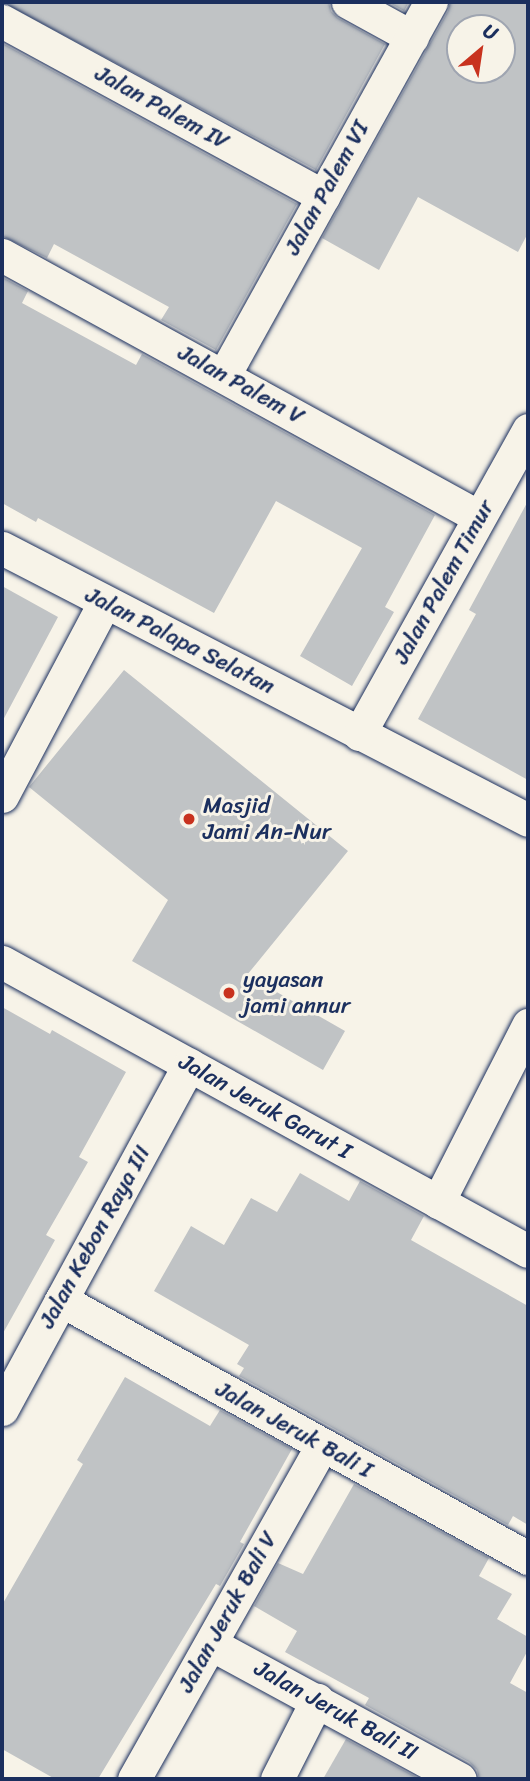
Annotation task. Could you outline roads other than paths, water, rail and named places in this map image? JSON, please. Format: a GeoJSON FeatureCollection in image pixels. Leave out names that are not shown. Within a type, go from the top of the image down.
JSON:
{"type":"FeatureCollection","features":[{"type":"Feature","properties":{"kind":"street"},"geometry":{"type":"LineString","coordinates":[[348,2],[412,37]]}},
{"type":"Feature","properties":{"kind":"street","name":"Jalan Palem VI"},"geometry":{"type":"LineString","coordinates":[[224,375],[431,2]]}},
{"type":"Feature","properties":{"kind":"street","name":"Jalan Palem IV"},"geometry":{"type":"LineString","coordinates":[[2,21],[323,196]]}},
{"type":"Feature","properties":{"kind":"street","name":"Jalan Palem V"},"geometry":{"type":"LineString","coordinates":[[2,256],[224,375],[479,517]]}},
{"type":"Feature","properties":{"kind":"street","name":"Jalan Palem Timur"},"geometry":{"type":"LineString","coordinates":[[359,734],[528,430]]}},
{"type":"Feature","properties":{"kind":"street","name":"Jalan Palapa Selatan"},"geometry":{"type":"LineString","coordinates":[[2,548],[528,820]]}},
{"type":"Feature","properties":{"kind":"street"},"geometry":{"type":"LineString","coordinates":[[2,796],[104,603]]}},
{"type":"Feature","properties":{"kind":"street","name":"Jalan Jeruk Garut I"},"geometry":{"type":"LineString","coordinates":[[2,962],[528,1251]]}},
{"type":"Feature","properties":{"kind":"street"},"geometry":{"type":"LineString","coordinates":[[438,1202],[528,1025]]}},
{"type":"Feature","properties":{"kind":"street","name":"Jalan Kebon Raya III"},"geometry":{"type":"LineString","coordinates":[[2,1409],[189,1065]]}},
{"type":"Feature","properties":{"kind":"street","name":"Jalan Jeruk Bali I"},"geometry":{"type":"LineString","coordinates":[[61,1300],[528,1559]]}},
{"type":"Feature","properties":{"kind":"street","name":"Jalan Jeruk Bali V"},"geometry":{"type":"LineString","coordinates":[[134,1779],[322,1445]]}},
{"type":"Feature","properties":{"kind":"street","name":"Jalan Jeruk Bali II"},"geometry":{"type":"LineString","coordinates":[[211,1644],[460,1779]]}},
{"type":"Feature","properties":{"kind":"street"},"geometry":{"type":"LineString","coordinates":[[277,1779],[317,1700]]}},
{"type":"Feature","properties":{"kind":"place","name":"Masjid Jami An-Nur"},"geometry":{"type":"Point","coordinates":[189,819]}},
{"type":"Feature","properties":{"kind":"place","name":"yayasan jami annur"},"geometry":{"type":"Point","coordinates":[229,993]}}]}
